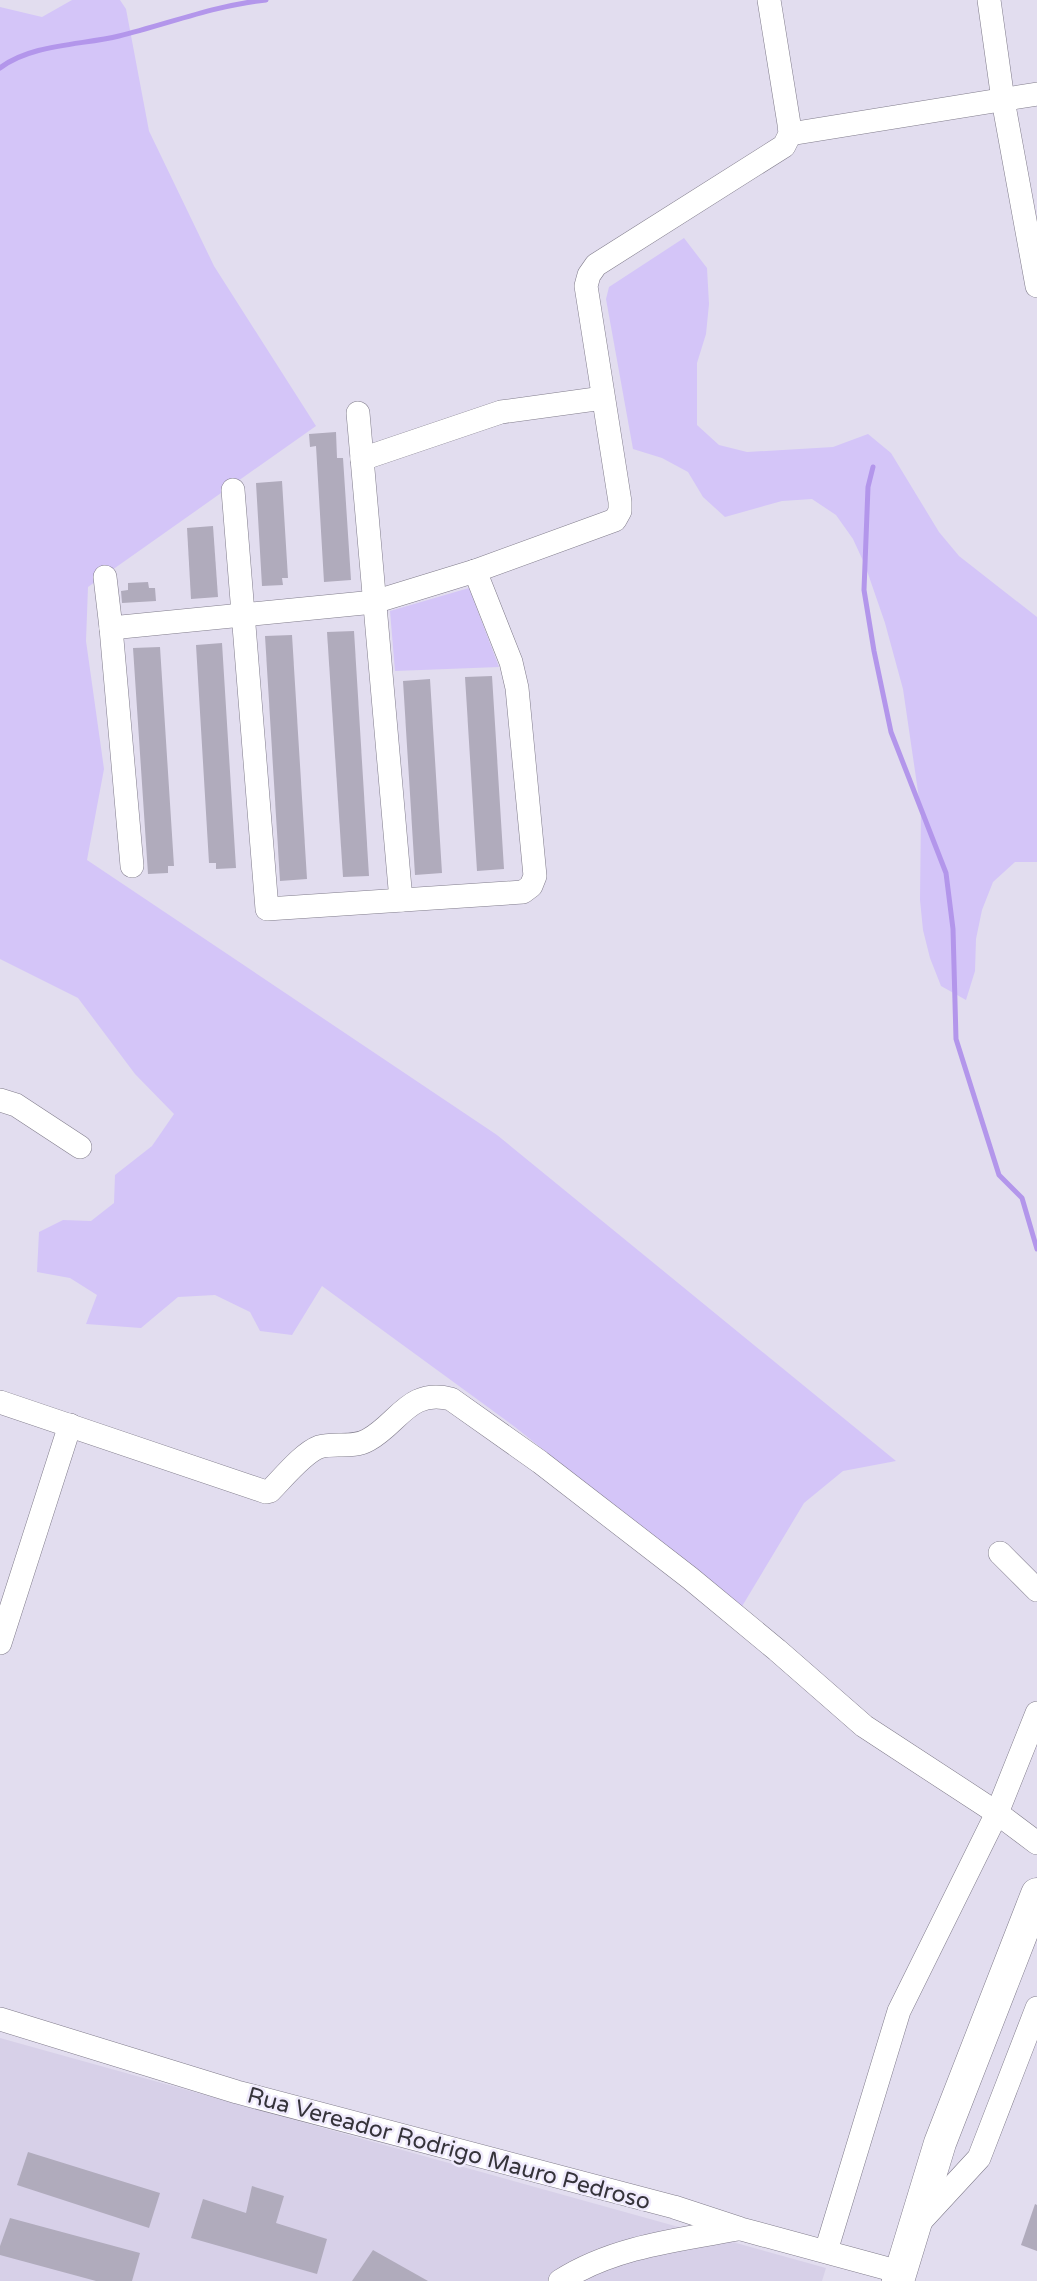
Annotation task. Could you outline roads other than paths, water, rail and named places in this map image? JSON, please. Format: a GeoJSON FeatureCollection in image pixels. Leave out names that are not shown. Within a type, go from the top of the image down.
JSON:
{"type":"FeatureCollection","features":[{"type":"Feature","properties":{"kind":"highway"},"geometry":{"type":"LineString","coordinates":[[899,2276],[940,2143],[1037,1894]]}},
{"type":"Feature","properties":{"kind":"street"},"geometry":{"type":"LineString","coordinates":[[111,628],[374,602],[475,570],[615,520],[620,511],[620,502],[586,286],[589,275],[596,265],[784,146],[790,134],[769,0]]}},
{"type":"Feature","properties":{"kind":"street"},"geometry":{"type":"LineString","coordinates":[[989,0],[1003,100],[1037,286]]}},
{"type":"Feature","properties":{"kind":"street"},"geometry":{"type":"LineString","coordinates":[[790,134],[1037,94]]}},
{"type":"Feature","properties":{"kind":"street"},"geometry":{"type":"LineString","coordinates":[[362,459],[501,412],[603,398]]}},
{"type":"Feature","properties":{"kind":"street"},"geometry":{"type":"LineString","coordinates":[[358,412],[401,900]]}},
{"type":"Feature","properties":{"kind":"street"},"geometry":{"type":"LineString","coordinates":[[233,490],[267,909],[523,892],[531,886],[535,876],[517,688],[511,662],[475,570]]}},
{"type":"Feature","properties":{"kind":"street"},"geometry":{"type":"LineString","coordinates":[[105,577],[132,866]]}},
{"type":"Feature","properties":{"kind":"street"},"geometry":{"type":"LineString","coordinates":[[0,1100],[16,1105],[80,1147]]}},
{"type":"Feature","properties":{"kind":"street"},"geometry":{"type":"LineString","coordinates":[[0,1402],[266,1492],[271,1491],[310,1452],[319,1447],[349,1446],[369,1440],[423,1397],[439,1396],[451,1399],[540,1462],[690,1578],[864,1726],[997,1813],[1037,1843]]}},
{"type":"Feature","properties":{"kind":"street"},"geometry":{"type":"LineString","coordinates":[[0,1643],[70,1425]]}},
{"type":"Feature","properties":{"kind":"street"},"geometry":{"type":"LineString","coordinates":[[1000,1553],[1037,1590]]}},
{"type":"Feature","properties":{"kind":"street"},"geometry":{"type":"LineString","coordinates":[[826,2251],[899,2011],[997,1813],[1037,1713]]}},
{"type":"Feature","properties":{"kind":"street"},"geometry":{"type":"LineString","coordinates":[[914,2228],[979,2158],[1037,2008]]}},
{"type":"Feature","properties":{"kind":"street","name":"Rua Vereador Rodrigo Mauro Pedroso"},"geometry":{"type":"LineString","coordinates":[[0,2019],[237,2092],[674,2207],[741,2229],[826,2251],[899,2276]]}},
{"type":"Feature","properties":{"kind":"street"},"geometry":{"type":"LineString","coordinates":[[560,2281],[606,2257],[650,2245],[741,2229]]}},
{"type":"Feature","properties":{"kind":"waterway"},"geometry":{"type":"LineString","coordinates":[[0,68],[26,54],[57,46],[119,36],[210,10],[266,0]]}},
{"type":"Feature","properties":{"kind":"waterway"},"geometry":{"type":"LineString","coordinates":[[873,467],[868,487],[864,590],[874,651],[891,732],[946,873],[953,929],[956,1039],[999,1175],[1022,1198],[1037,1249]]}}]}
